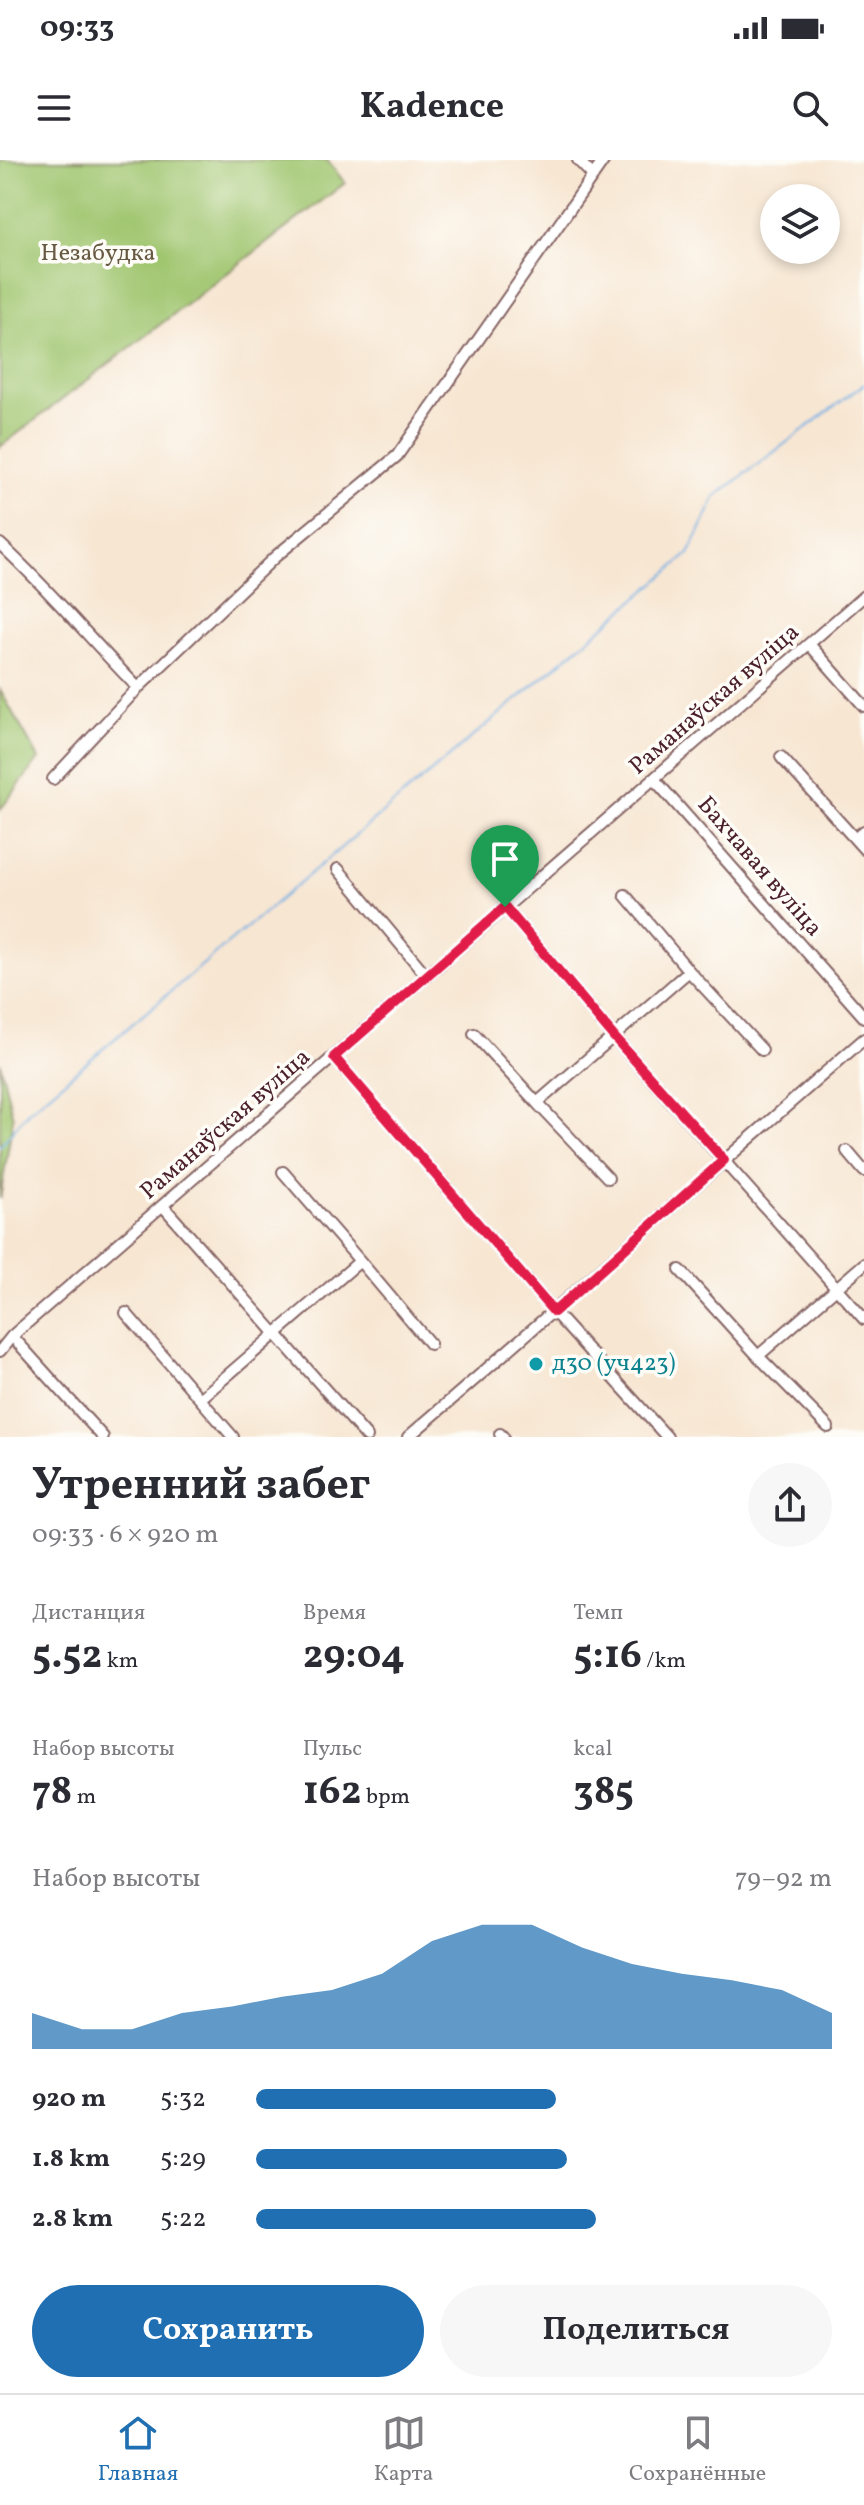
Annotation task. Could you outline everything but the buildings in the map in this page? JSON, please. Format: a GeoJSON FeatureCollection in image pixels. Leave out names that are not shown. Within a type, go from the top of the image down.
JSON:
{"type":"FeatureCollection","features":[{"type":"Feature","properties":{"kind":"street"},"geometry":{"type":"LineString","coordinates":[[578,160],[593,176]]}},
{"type":"Feature","properties":{"kind":"street"},"geometry":{"type":"LineString","coordinates":[[53,779],[138,688],[276,556],[397,456],[604,160]]}},
{"type":"Feature","properties":{"kind":"street"},"geometry":{"type":"LineString","coordinates":[[0,544],[37,578],[138,688]]}},
{"type":"Feature","properties":{"kind":"street","name":"Раманаўская вуліца"},"geometry":{"type":"LineString","coordinates":[[0,1351],[12,1336],[864,596]]}},
{"type":"Feature","properties":{"kind":"street"},"geometry":{"type":"LineString","coordinates":[[809,644],[864,706]]}},
{"type":"Feature","properties":{"kind":"street"},"geometry":{"type":"LineString","coordinates":[[781,757],[860,835],[864,849]]}},
{"type":"Feature","properties":{"kind":"street","name":"Бахчавая вуліца"},"geometry":{"type":"LineString","coordinates":[[655,780],[864,1017]]}},
{"type":"Feature","properties":{"kind":"street"},"geometry":{"type":"LineString","coordinates":[[338,869],[426,975]]}},
{"type":"Feature","properties":{"kind":"street"},"geometry":{"type":"LineString","coordinates":[[625,895],[762,1050]]}},
{"type":"Feature","properties":{"kind":"street"},"geometry":{"type":"LineString","coordinates":[[505,907],[614,1037],[864,1319]]}},
{"type":"Feature","properties":{"kind":"street"},"geometry":{"type":"LineString","coordinates":[[537,1103],[689,971]]}},
{"type":"Feature","properties":{"kind":"street"},"geometry":{"type":"LineString","coordinates":[[474,1034],[608,1178]]}},
{"type":"Feature","properties":{"kind":"street"},"geometry":{"type":"LineString","coordinates":[[408,1437],[864,1039]]}},
{"type":"Feature","properties":{"kind":"street"},"geometry":{"type":"LineString","coordinates":[[334,1057],[554,1312],[667,1437]]}},
{"type":"Feature","properties":{"kind":"street"},"geometry":{"type":"LineString","coordinates":[[847,1151],[864,1171]]}},
{"type":"Feature","properties":{"kind":"street"},"geometry":{"type":"LineString","coordinates":[[283,1172],[430,1344]]}},
{"type":"Feature","properties":{"kind":"street"},"geometry":{"type":"LineString","coordinates":[[163,1206],[367,1437]]}},
{"type":"Feature","properties":{"kind":"street"},"geometry":{"type":"LineString","coordinates":[[200,1399],[360,1261]]}},
{"type":"Feature","properties":{"kind":"street"},"geometry":{"type":"LineString","coordinates":[[758,1356],[864,1264]]}},
{"type":"Feature","properties":{"kind":"street"},"geometry":{"type":"LineString","coordinates":[[680,1270],[828,1427]]}},
{"type":"Feature","properties":{"kind":"street"},"geometry":{"type":"LineString","coordinates":[[126,1313],[233,1437]]}},
{"type":"Feature","properties":{"kind":"street"},"geometry":{"type":"LineString","coordinates":[[12,1336],[103,1437]]}},
{"type":"Feature","properties":{"kind":"green space","name":"Незабудка"},"geometry":{"type":"Polygon","coordinates":[[[0,160],[327,160],[345,183],[0,447],[0,160]]]}},
{"type":"Feature","properties":{"kind":"green space"},"geometry":{"type":"Polygon","coordinates":[[[0,690],[39,759],[0,810],[0,690]]]}},
{"type":"Feature","properties":{"kind":"green space"},"geometry":{"type":"Polygon","coordinates":[[[0,1062],[13,1118],[0,1199],[0,1062]]]}},
{"type":"Feature","properties":{"kind":"waterway"},"geometry":{"type":"LineString","coordinates":[[0,1146],[28,1112],[689,554],[716,496],[864,384]]}},
{"type":"Feature","properties":{"kind":"place","name":"д30 (уч423)"},"geometry":{"type":"Point","coordinates":[536,1364]}},
{"type":"Feature","properties":{"kind":"route"},"geometry":{"type":"LineString","coordinates":[[505,907],[614,1037],[724,1160],[554,1312],[334,1057],[505,907]]}}]}
